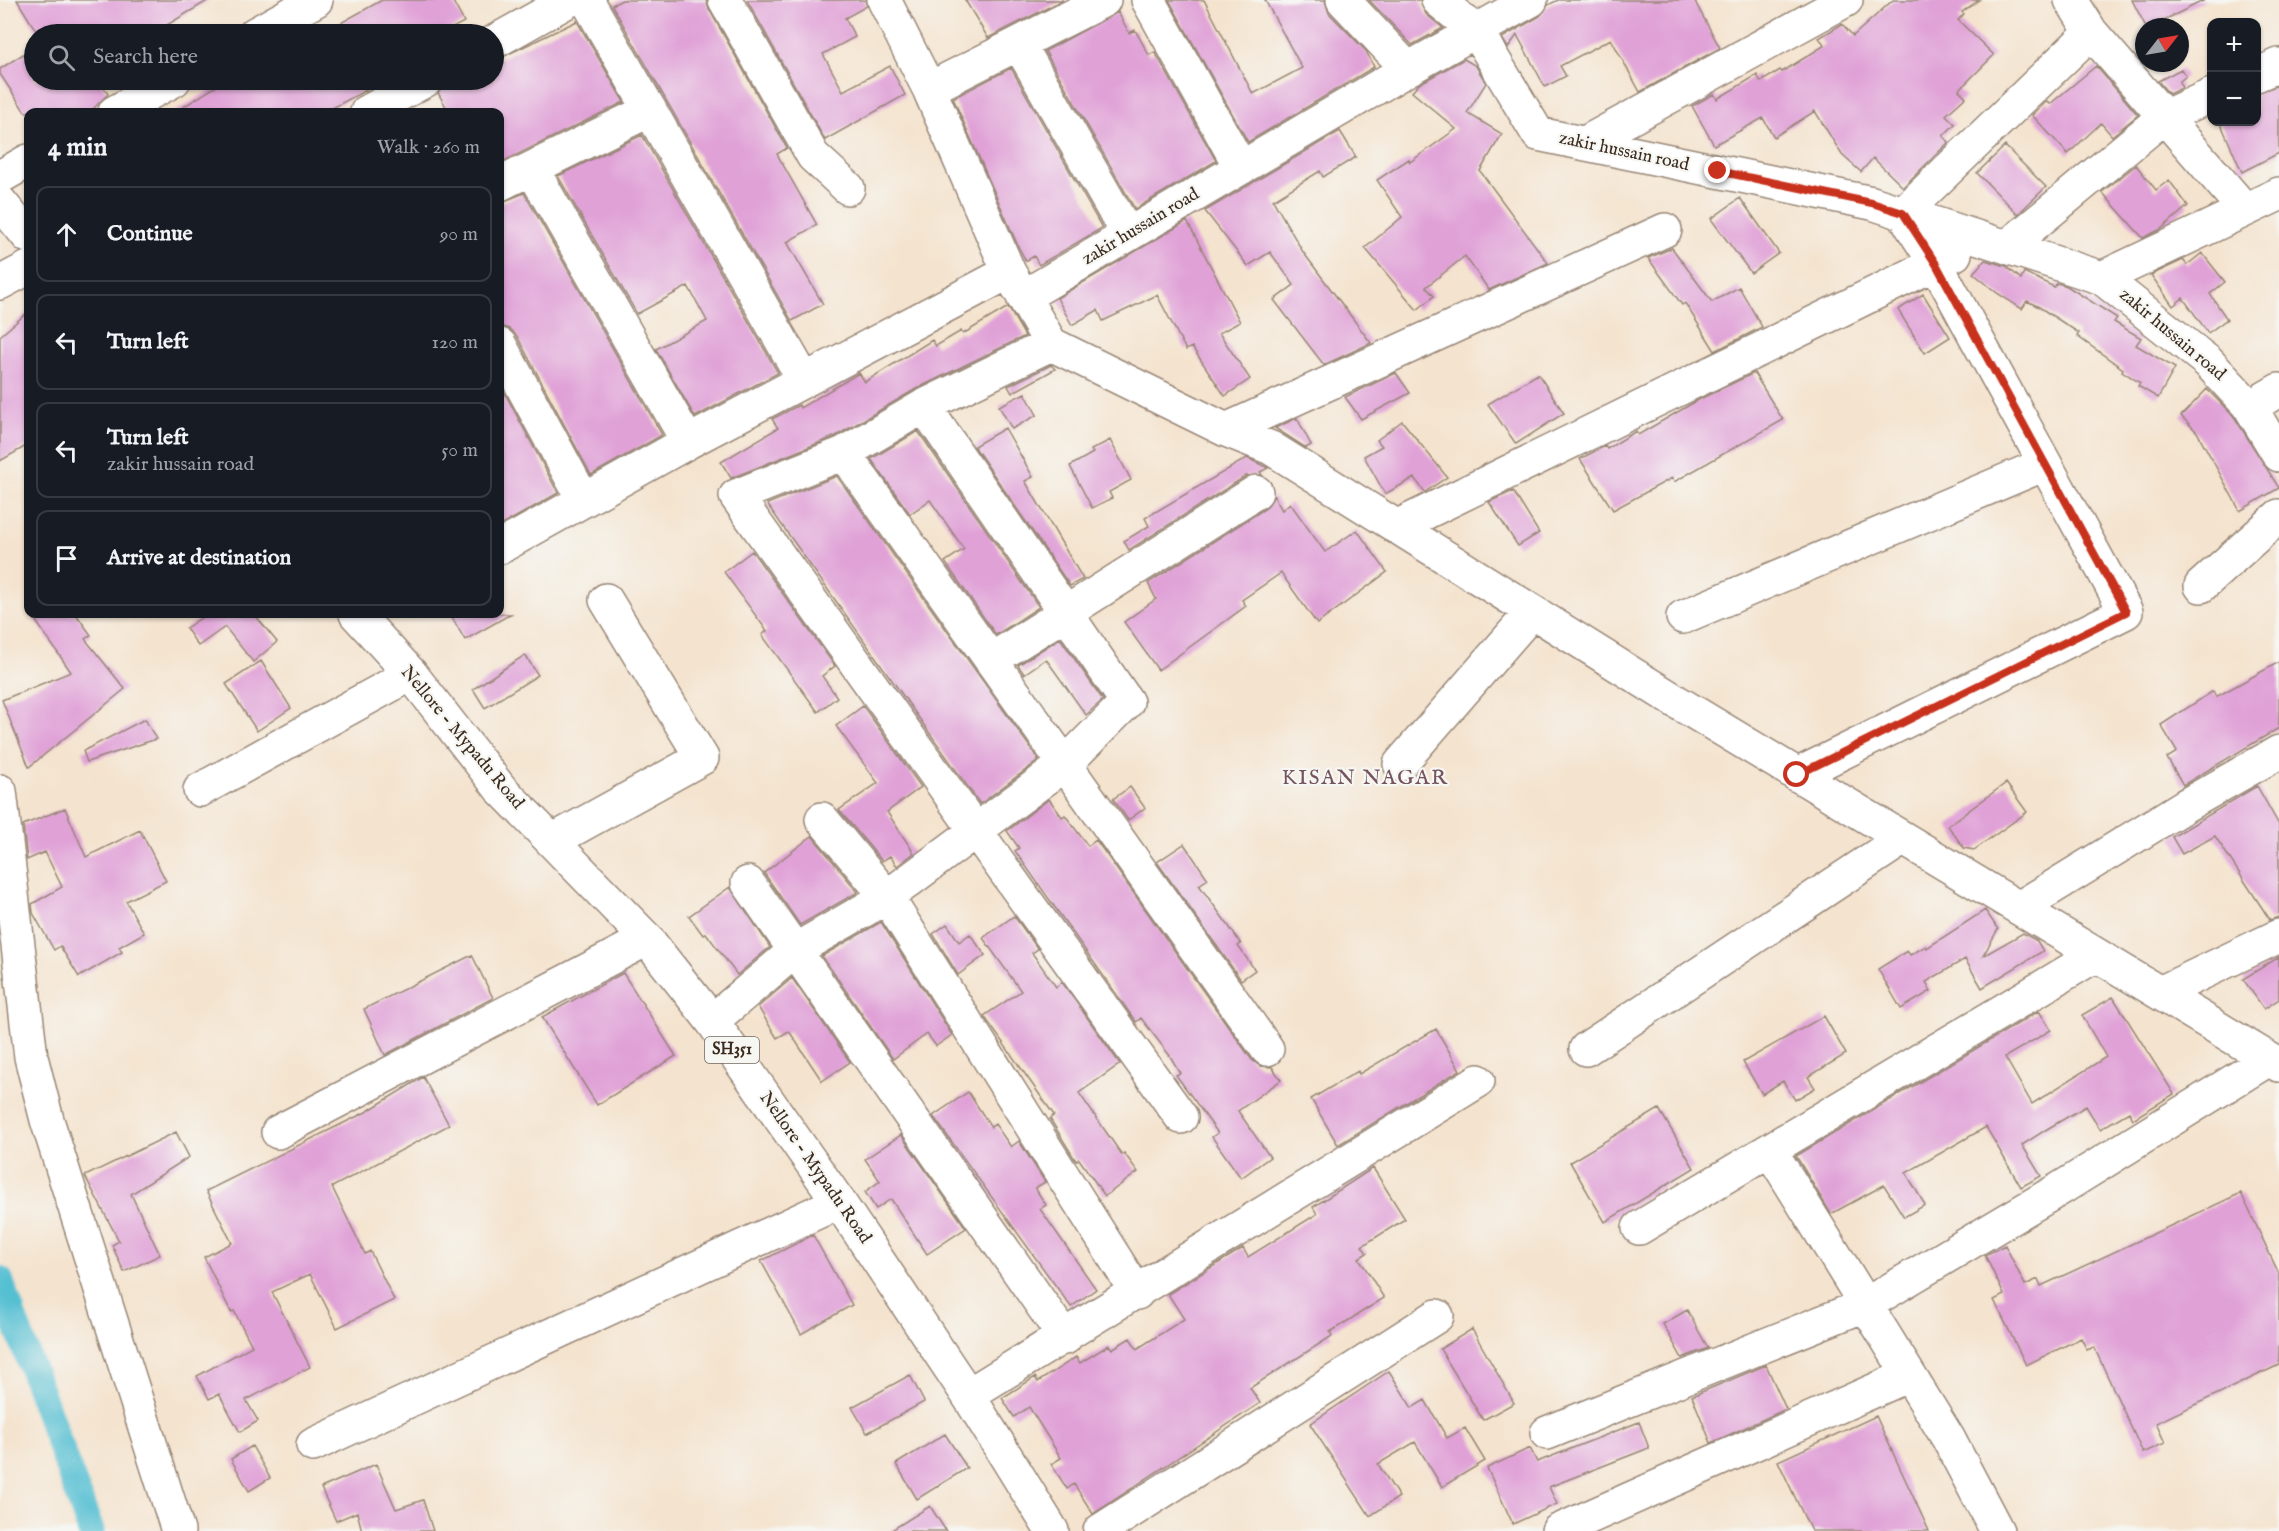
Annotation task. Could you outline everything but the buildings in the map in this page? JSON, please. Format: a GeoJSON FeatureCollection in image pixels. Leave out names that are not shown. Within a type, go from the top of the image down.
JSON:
{"type":"FeatureCollection","features":[{"type":"Feature","properties":{"kind":"street"},"geometry":{"type":"LineString","coordinates":[[273,24],[316,0]]}},
{"type":"Feature","properties":{"kind":"street"},"geometry":{"type":"LineString","coordinates":[[504,36],[569,0]]}},
{"type":"Feature","properties":{"kind":"street"},"geometry":{"type":"LineString","coordinates":[[587,0],[804,380]]}},
{"type":"Feature","properties":{"kind":"street"},"geometry":{"type":"LineString","coordinates":[[725,0],[813,156],[848,188]]}},
{"type":"Feature","properties":{"kind":"street"},"geometry":{"type":"LineString","coordinates":[[884,0],[929,89],[1016,284],[1051,344],[1226,430],[1271,448],[1797,775],[2274,1062],[1865,1305],[1546,1433]]}},
{"type":"Feature","properties":{"kind":"street"},"geometry":{"type":"LineString","coordinates":[[929,89],[1104,0]]}},
{"type":"Feature","properties":{"kind":"street"},"geometry":{"type":"LineString","coordinates":[[1148,0],[1241,168]]}},
{"type":"Feature","properties":{"kind":"street"},"geometry":{"type":"LineString","coordinates":[[1343,0],[1408,69]]}},
{"type":"Feature","properties":{"kind":"street"},"geometry":{"type":"LineString","coordinates":[[1438,0],[1477,32]]}},
{"type":"Feature","properties":{"kind":"street"},"geometry":{"type":"LineString","coordinates":[[1585,143],[1846,0]]}},
{"type":"Feature","properties":{"kind":"street"},"geometry":{"type":"LineString","coordinates":[[2071,0],[2091,32],[2245,210]]}},
{"type":"Feature","properties":{"kind":"street","name":"zakir hussain road"},"geometry":{"type":"LineString","coordinates":[[504,546],[583,499],[804,380],[1128,235],[1408,69],[1477,32],[1512,4]]}},
{"type":"Feature","properties":{"kind":"street","name":"zakir hussain road"},"geometry":{"type":"LineString","coordinates":[[1477,32],[1538,134],[1872,203],[2102,278],[2208,362],[2250,407],[2279,455]]}},
{"type":"Feature","properties":{"kind":"street"},"geometry":{"type":"LineString","coordinates":[[1797,775],[2126,612],[1936,264],[1903,213],[2091,32]]}},
{"type":"Feature","properties":{"kind":"street"},"geometry":{"type":"LineString","coordinates":[[1019,44],[1128,235]]}},
{"type":"Feature","properties":{"kind":"street"},"geometry":{"type":"LineString","coordinates":[[2261,73],[2279,65]]}},
{"type":"Feature","properties":{"kind":"street"},"geometry":{"type":"LineString","coordinates":[[122,108],[156,90]]}},
{"type":"Feature","properties":{"kind":"street"},"geometry":{"type":"LineString","coordinates":[[374,108],[408,90]]}},
{"type":"Feature","properties":{"kind":"street"},"geometry":{"type":"LineString","coordinates":[[1396,527],[1936,264],[1996,243],[2164,117],[2207,97]]}},
{"type":"Feature","properties":{"kind":"street"},"geometry":{"type":"LineString","coordinates":[[504,182],[650,110]]}},
{"type":"Feature","properties":{"kind":"street"},"geometry":{"type":"LineString","coordinates":[[0,177],[24,163]]}},
{"type":"Feature","properties":{"kind":"street"},"geometry":{"type":"LineString","coordinates":[[532,168],[688,442]]}},
{"type":"Feature","properties":{"kind":"street","name":"zakir hussain road"},"geometry":{"type":"LineString","coordinates":[[2102,278],[2279,194]]}},
{"type":"Feature","properties":{"kind":"street"},"geometry":{"type":"LineString","coordinates":[[0,202],[24,231]]}},
{"type":"Feature","properties":{"kind":"street"},"geometry":{"type":"LineString","coordinates":[[1226,430],[1665,230]]}},
{"type":"Feature","properties":{"kind":"street"},"geometry":{"type":"LineString","coordinates":[[0,284],[24,270]]}},
{"type":"Feature","properties":{"kind":"street"},"geometry":{"type":"LineString","coordinates":[[1051,344],[924,406],[844,453],[736,496],[1181,1117]]}},
{"type":"Feature","properties":{"kind":"street"},"geometry":{"type":"LineString","coordinates":[[504,352],[583,499]]}},
{"type":"Feature","properties":{"kind":"street"},"geometry":{"type":"LineString","coordinates":[[2250,407],[2279,390]]}},
{"type":"Feature","properties":{"kind":"street"},"geometry":{"type":"LineString","coordinates":[[712,1022],[797,949],[887,897],[1065,764],[1128,702],[924,406]]}},
{"type":"Feature","properties":{"kind":"street"},"geometry":{"type":"LineString","coordinates":[[844,453],[1267,1048]]}},
{"type":"Feature","properties":{"kind":"street"},"geometry":{"type":"LineString","coordinates":[[1683,617],[2045,464]]}},
{"type":"Feature","properties":{"kind":"street"},"geometry":{"type":"LineString","coordinates":[[991,660],[1256,492]]}},
{"type":"Feature","properties":{"kind":"street"},"geometry":{"type":"LineString","coordinates":[[2201,586],[2279,516]]}},
{"type":"Feature","properties":{"kind":"street"},"geometry":{"type":"LineString","coordinates":[[552,841],[702,758],[606,600]]}},
{"type":"Feature","properties":{"kind":"street"},"geometry":{"type":"LineString","coordinates":[[1400,764],[1532,612]]}},
{"type":"Feature","properties":{"kind":"street","name":"Nellore - Mypadu Road"},"geometry":{"type":"LineString","coordinates":[[368,618],[500,788],[647,939],[712,1022],[839,1202],[968,1395],[1052,1531]]}},
{"type":"Feature","properties":{"kind":"street"},"geometry":{"type":"LineString","coordinates":[[200,790],[411,674]]}},
{"type":"Feature","properties":{"kind":"street"},"geometry":{"type":"LineString","coordinates":[[2019,908],[2187,804],[2279,752]]}},
{"type":"Feature","properties":{"kind":"street"},"geometry":{"type":"LineString","coordinates":[[0,791],[31,1058],[47,1120],[178,1531]]}},
{"type":"Feature","properties":{"kind":"street"},"geometry":{"type":"LineString","coordinates":[[822,819],[887,897],[1137,1293]]}},
{"type":"Feature","properties":{"kind":"street"},"geometry":{"type":"LineString","coordinates":[[1586,1049],[1902,838]]}},
{"type":"Feature","properties":{"kind":"street"},"geometry":{"type":"LineString","coordinates":[[748,883],[797,949],[1065,1338]]}},
{"type":"Feature","properties":{"kind":"street"},"geometry":{"type":"LineString","coordinates":[[2160,993],[2279,936]]}},
{"type":"Feature","properties":{"kind":"street"},"geometry":{"type":"LineString","coordinates":[[278,1132],[647,939]]}},
{"type":"Feature","properties":{"kind":"street"},"geometry":{"type":"LineString","coordinates":[[1639,1228],[2096,955]]}},
{"type":"Feature","properties":{"kind":"street"},"geometry":{"type":"LineString","coordinates":[[968,1395],[1065,1338],[1478,1081]]}},
{"type":"Feature","properties":{"kind":"street"},"geometry":{"type":"LineString","coordinates":[[1770,1150],[1907,1376],[1948,1438],[1997,1531]]}},
{"type":"Feature","properties":{"kind":"street"},"geometry":{"type":"LineString","coordinates":[[313,1444],[839,1202]]}},
{"type":"Feature","properties":{"kind":"street"},"geometry":{"type":"LineString","coordinates":[[1100,1531],[1437,1316]]}},
{"type":"Feature","properties":{"kind":"street"},"geometry":{"type":"LineString","coordinates":[[1558,1531],[1907,1376]]}},
{"type":"Feature","properties":{"kind":"waterway"},"geometry":{"type":"LineString","coordinates":[[0,1280],[91,1531]]}},
{"type":"Feature","properties":{"kind":"district","name":"KISAN NAGAR"},"geometry":{"type":"Point","coordinates":[1365,778]}},
{"type":"Feature","properties":{"kind":"route"},"geometry":{"type":"LineString","coordinates":[[1718,171],[1872,203],[1903,213],[1936,264],[2126,612],[1797,775]]}}]}
